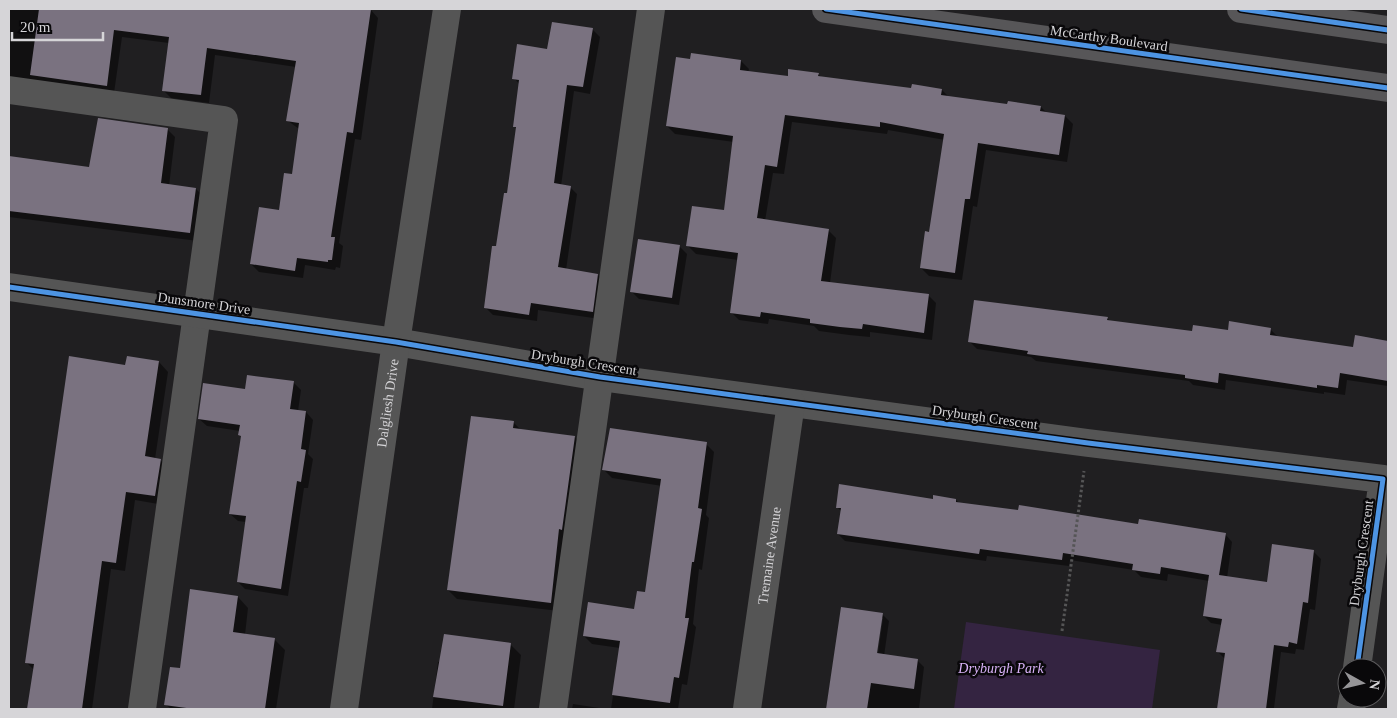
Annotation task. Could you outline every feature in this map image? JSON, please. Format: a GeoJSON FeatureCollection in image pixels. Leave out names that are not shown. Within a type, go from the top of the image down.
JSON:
{"type":"FeatureCollection","features":[{"type":"Feature","properties":{"kind":"main road","name":"McCarthy Boulevard"},"geometry":{"type":"LineString","coordinates":[[826,9],[1388,88]]}},
{"type":"Feature","properties":{"kind":"main road"},"geometry":{"type":"LineString","coordinates":[[1242,9],[1388,30]]}},
{"type":"Feature","properties":{"kind":"street","name":"Dalgliesh Drive"},"geometry":{"type":"LineString","coordinates":[[344,709],[396,342],[447,9]]}},
{"type":"Feature","properties":{"kind":"street"},"geometry":{"type":"LineString","coordinates":[[553,709],[651,9]]}},
{"type":"Feature","properties":{"kind":"street"},"geometry":{"type":"LineString","coordinates":[[9,90],[224,120],[142,709]]}},
{"type":"Feature","properties":{"kind":"street","name":"Dunsmore Drive"},"geometry":{"type":"LineString","coordinates":[[9,287],[396,342]]}},
{"type":"Feature","properties":{"kind":"street","name":"Dryburgh Crescent"},"geometry":{"type":"LineString","coordinates":[[396,342],[600,376],[791,403],[1383,479],[1358,658]]}},
{"type":"Feature","properties":{"kind":"street","name":"Tremaine Avenue"},"geometry":{"type":"LineString","coordinates":[[748,709],[791,403]]}},
{"type":"Feature","properties":{"kind":"path"},"geometry":{"type":"LineString","coordinates":[[1062,632],[1088,442]]}},
{"type":"Feature","properties":{"kind":"green space","name":"Dryburgh Park"},"geometry":{"type":"Polygon","coordinates":[[[966,622],[1160,650],[1152,709],[954,709],[966,622]]]}},
{"type":"Feature","properties":{"kind":"building"},"geometry":{"type":"Polygon","coordinates":[[[39,9],[371,9],[353,133],[347,132],[331,237],[335,237],[332,260],[328,260],[328,262],[297,258],[295,271],[250,264],[259,207],[279,210],[284,173],[292,174],[299,123],[286,121],[296,61],[207,48],[201,95],[162,91],[169,37],[114,30],[107,86],[30,75],[39,9]]]}},
{"type":"Feature","properties":{"kind":"building"},"geometry":{"type":"Polygon","coordinates":[[[552,22],[593,28],[583,87],[567,85],[554,183],[571,186],[558,267],[598,274],[593,312],[531,303],[529,315],[484,308],[492,246],[496,246],[504,193],[507,193],[516,127],[513,127],[519,80],[512,79],[517,44],[547,49],[552,22]]]}},
{"type":"Feature","properties":{"kind":"building"},"geometry":{"type":"Polygon","coordinates":[[[691,53],[741,60],[740,70],[788,76],[788,69],[819,73],[818,76],[911,88],[912,84],[942,89],[941,95],[1007,104],[1008,101],[1041,106],[1040,111],[1065,115],[1059,155],[978,143],[970,199],[965,199],[955,273],[920,268],[925,231],[929,232],[944,134],[880,122],[880,127],[785,115],[777,167],[765,165],[757,218],[829,229],[821,281],[929,294],[924,333],[863,324],[862,329],[840,327],[810,323],[810,319],[761,312],[760,317],[730,313],[738,253],[686,246],[692,206],[724,210],[733,136],[666,126],[676,57],[690,59],[691,53]]]}},
{"type":"Feature","properties":{"kind":"building"},"geometry":{"type":"Polygon","coordinates":[[[98,118],[168,128],[161,183],[196,188],[190,233],[9,211],[9,156],[89,167],[98,118]]]}},
{"type":"Feature","properties":{"kind":"building"},"geometry":{"type":"Polygon","coordinates":[[[638,239],[680,245],[672,298],[630,292],[638,239]]]}},
{"type":"Feature","properties":{"kind":"building"},"geometry":{"type":"Polygon","coordinates":[[[974,300],[1108,317],[1107,320],[1192,331],[1193,325],[1228,330],[1229,321],[1271,328],[1270,335],[1353,347],[1355,335],[1388,341],[1388,381],[1340,373],[1338,388],[1317,385],[1317,388],[1219,373],[1218,383],[1185,378],[1185,375],[1027,354],[1028,351],[968,342],[974,300]]]}},
{"type":"Feature","properties":{"kind":"building"},"geometry":{"type":"Polygon","coordinates":[[[69,356],[125,365],[127,356],[159,361],[145,456],[161,459],[155,496],[126,492],[116,563],[102,561],[82,709],[27,709],[34,664],[25,663],[69,356]]]}},
{"type":"Feature","properties":{"kind":"building"},"geometry":{"type":"Polygon","coordinates":[[[247,375],[294,381],[290,409],[306,411],[301,449],[306,450],[301,482],[297,481],[281,589],[237,582],[246,516],[229,514],[241,436],[238,435],[240,425],[198,419],[203,383],[245,389],[247,375]]]}},
{"type":"Feature","properties":{"kind":"building"},"geometry":{"type":"Polygon","coordinates":[[[471,416],[514,421],[513,428],[575,436],[562,530],[559,529],[551,603],[447,590],[471,416]]]}},
{"type":"Feature","properties":{"kind":"building"},"geometry":{"type":"Polygon","coordinates":[[[610,428],[707,442],[698,508],[702,509],[694,562],[692,562],[685,618],[689,618],[679,678],[674,677],[670,703],[612,695],[620,641],[583,636],[588,602],[634,609],[637,591],[645,592],[661,479],[602,470],[610,428]]]}},
{"type":"Feature","properties":{"kind":"building"},"geometry":{"type":"Polygon","coordinates":[[[839,484],[933,499],[933,495],[956,499],[956,502],[1018,510],[1019,505],[1138,524],[1139,519],[1226,533],[1219,575],[1267,582],[1272,544],[1314,550],[1308,603],[1303,602],[1297,644],[1289,642],[1288,647],[1274,645],[1266,709],[1217,709],[1225,653],[1216,652],[1222,619],[1203,616],[1209,575],[1161,567],[1160,574],[1132,570],[1133,564],[1063,553],[1062,560],[980,549],[979,554],[837,534],[841,508],[836,508],[839,484]]]}},
{"type":"Feature","properties":{"kind":"building"},"geometry":{"type":"Polygon","coordinates":[[[190,589],[238,596],[233,632],[275,638],[265,709],[194,709],[164,705],[170,667],[180,668],[190,589]]]}},
{"type":"Feature","properties":{"kind":"building"},"geometry":{"type":"Polygon","coordinates":[[[841,607],[883,613],[877,653],[918,659],[914,689],[871,683],[867,709],[826,709],[841,607]]]}},
{"type":"Feature","properties":{"kind":"building"},"geometry":{"type":"Polygon","coordinates":[[[444,634],[511,643],[503,706],[433,697],[444,634]]]}},
{"type":"Feature","properties":{"kind":"cycle path"},"geometry":{"type":"LineString","coordinates":[[826,9],[1388,88]]}},
{"type":"Feature","properties":{"kind":"cycle path"},"geometry":{"type":"LineString","coordinates":[[1241,9],[1388,30]]}},
{"type":"Feature","properties":{"kind":"cycle path"},"geometry":{"type":"LineString","coordinates":[[9,287],[396,342],[600,377],[1088,443],[1383,479],[1358,658]]}}]}
